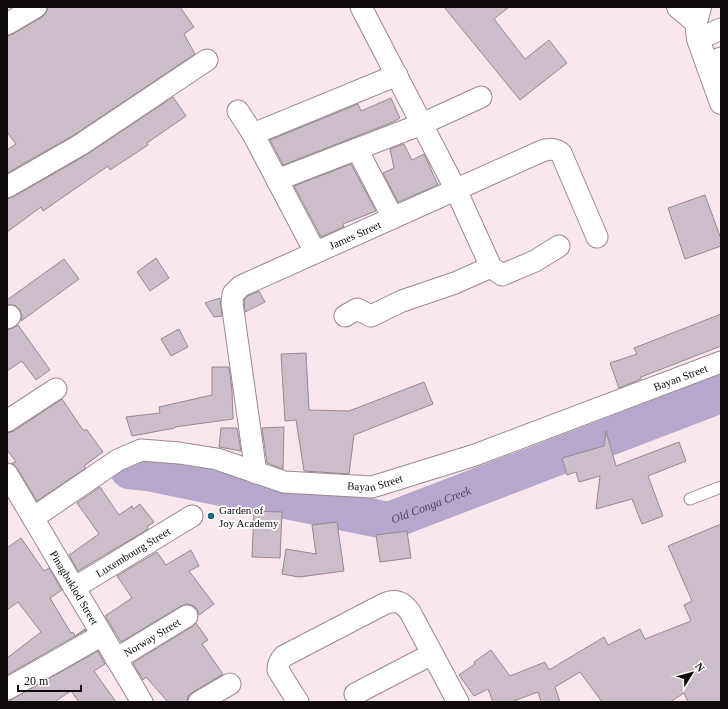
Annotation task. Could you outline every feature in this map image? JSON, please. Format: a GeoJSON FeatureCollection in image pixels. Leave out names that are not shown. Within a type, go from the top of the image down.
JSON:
{"type":"FeatureCollection","features":[{"type":"Feature","properties":{"kind":"main road"},"geometry":{"type":"LineString","coordinates":[[678,7],[698,22],[714,61],[721,103]]}},
{"type":"Feature","properties":{"kind":"street"},"geometry":{"type":"LineString","coordinates":[[7,24],[36,7]]}},
{"type":"Feature","properties":{"kind":"street"},"geometry":{"type":"LineString","coordinates":[[361,7],[456,190],[491,267],[502,275],[535,261],[559,246]]}},
{"type":"Feature","properties":{"kind":"street"},"geometry":{"type":"LineString","coordinates":[[698,22],[721,29]]}},
{"type":"Feature","properties":{"kind":"street"},"geometry":{"type":"LineString","coordinates":[[7,186],[80,145],[207,60]]}},
{"type":"Feature","properties":{"kind":"street"},"geometry":{"type":"LineString","coordinates":[[253,134],[397,75]]}},
{"type":"Feature","properties":{"kind":"street"},"geometry":{"type":"LineString","coordinates":[[277,180],[422,124],[481,97]]}},
{"type":"Feature","properties":{"kind":"street"},"geometry":{"type":"LineString","coordinates":[[238,111],[253,134],[315,252]]}},
{"type":"Feature","properties":{"kind":"street"},"geometry":{"type":"LineString","coordinates":[[357,149],[393,218]]}},
{"type":"Feature","properties":{"kind":"street","name":"James Street"},"geometry":{"type":"LineString","coordinates":[[256,473],[232,303],[233,294],[241,286],[542,151],[552,149],[561,153],[597,237]]}},
{"type":"Feature","properties":{"kind":"street"},"geometry":{"type":"LineString","coordinates":[[345,316],[357,309],[371,316],[402,301],[455,283],[491,267]]}},
{"type":"Feature","properties":{"kind":"street","name":"Bayan Street"},"geometry":{"type":"LineString","coordinates":[[33,518],[118,460],[140,450],[179,452],[217,459],[284,482],[372,487],[475,455],[721,362]]}},
{"type":"Feature","properties":{"kind":"street"},"geometry":{"type":"LineString","coordinates":[[7,421],[56,389]]}},
{"type":"Feature","properties":{"kind":"street","name":"Pinagbuklod Street"},"geometry":{"type":"LineString","coordinates":[[7,474],[142,702]]}},
{"type":"Feature","properties":{"kind":"street","name":"Luxembourg Street"},"geometry":{"type":"LineString","coordinates":[[74,588],[192,516]]}},
{"type":"Feature","properties":{"kind":"street"},"geometry":{"type":"LineString","coordinates":[[298,702],[278,670],[280,660],[284,656],[390,601],[399,602],[410,612],[458,702]]}},
{"type":"Feature","properties":{"kind":"street","name":"Norway Street"},"geometry":{"type":"LineString","coordinates":[[116,659],[187,616]]}},
{"type":"Feature","properties":{"kind":"street"},"geometry":{"type":"LineString","coordinates":[[7,689],[102,635]]}},
{"type":"Feature","properties":{"kind":"street"},"geometry":{"type":"LineString","coordinates":[[354,694],[432,654]]}},
{"type":"Feature","properties":{"kind":"street"},"geometry":{"type":"LineString","coordinates":[[199,702],[230,684]]}},
{"type":"Feature","properties":{"kind":"lane"},"geometry":{"type":"LineString","coordinates":[[690,499],[721,487]]}},
{"type":"Feature","properties":{"kind":"building"},"geometry":{"type":"Polygon","coordinates":[[[48,7],[180,7],[194,27],[184,34],[195,54],[74,135],[7,173],[7,150],[16,144],[7,132],[7,36],[42,17],[46,13],[48,7]]]}},
{"type":"Feature","properties":{"kind":"building"},"geometry":{"type":"Polygon","coordinates":[[[444,7],[509,7],[494,19],[525,59],[549,40],[567,63],[520,100],[444,7]]]}},
{"type":"Feature","properties":{"kind":"building"},"geometry":{"type":"Polygon","coordinates":[[[173,97],[186,116],[147,143],[148,145],[110,170],[108,166],[43,211],[41,207],[7,232],[7,199],[86,155],[173,97]]]}},
{"type":"Feature","properties":{"kind":"building"},"geometry":{"type":"Polygon","coordinates":[[[391,98],[400,118],[283,165],[270,140],[358,104],[361,111],[391,98]]]}},
{"type":"Feature","properties":{"kind":"building"},"geometry":{"type":"Polygon","coordinates":[[[404,144],[412,160],[424,154],[438,185],[398,202],[383,173],[394,168],[390,149],[404,144]]]}},
{"type":"Feature","properties":{"kind":"building"},"geometry":{"type":"Polygon","coordinates":[[[351,164],[376,211],[343,224],[344,227],[321,237],[294,186],[351,164]]]}},
{"type":"Feature","properties":{"kind":"building"},"geometry":{"type":"Polygon","coordinates":[[[705,195],[721,239],[721,246],[685,259],[668,208],[705,195]]]}},
{"type":"Feature","properties":{"kind":"building"},"geometry":{"type":"Polygon","coordinates":[[[156,258],[169,278],[150,291],[137,272],[156,258]]]}},
{"type":"Feature","properties":{"kind":"building"},"geometry":{"type":"Polygon","coordinates":[[[64,259],[79,279],[21,321],[22,316],[20,310],[15,305],[7,305],[7,300],[64,259]]]}},
{"type":"Feature","properties":{"kind":"building"},"geometry":{"type":"Polygon","coordinates":[[[259,291],[265,302],[245,312],[244,300],[248,296],[259,291]]]}},
{"type":"Feature","properties":{"kind":"building"},"geometry":{"type":"Polygon","coordinates":[[[220,298],[222,316],[214,317],[205,303],[220,298]]]}},
{"type":"Feature","properties":{"kind":"building"},"geometry":{"type":"Polygon","coordinates":[[[721,314],[721,346],[641,377],[641,379],[619,388],[610,363],[637,354],[634,348],[721,314]]]}},
{"type":"Feature","properties":{"kind":"building"},"geometry":{"type":"Polygon","coordinates":[[[18,325],[50,370],[36,380],[22,361],[7,371],[7,330],[18,325]]]}},
{"type":"Feature","properties":{"kind":"building"},"geometry":{"type":"Polygon","coordinates":[[[179,329],[188,347],[171,356],[161,339],[179,329]]]}},
{"type":"Feature","properties":{"kind":"building"},"geometry":{"type":"Polygon","coordinates":[[[306,353],[309,410],[349,411],[424,382],[433,404],[354,435],[349,474],[304,471],[296,420],[285,421],[281,354],[306,353]]]}},
{"type":"Feature","properties":{"kind":"building"},"geometry":{"type":"Polygon","coordinates":[[[212,367],[229,367],[232,390],[233,419],[175,427],[132,436],[126,417],[160,413],[159,407],[212,395],[212,367]]]}},
{"type":"Feature","properties":{"kind":"building"},"geometry":{"type":"Polygon","coordinates":[[[62,399],[83,430],[87,430],[103,452],[84,466],[86,468],[37,501],[17,468],[12,463],[16,462],[7,450],[7,433],[14,431],[62,399]]]}},
{"type":"Feature","properties":{"kind":"building"},"geometry":{"type":"Polygon","coordinates":[[[284,427],[283,469],[267,463],[262,428],[284,427]]]}},
{"type":"Feature","properties":{"kind":"building"},"geometry":{"type":"Polygon","coordinates":[[[221,428],[237,428],[241,451],[219,447],[221,428]]]}},
{"type":"Feature","properties":{"kind":"building"},"geometry":{"type":"Polygon","coordinates":[[[606,431],[616,466],[679,442],[686,461],[648,476],[663,516],[642,524],[632,499],[596,509],[600,476],[579,482],[576,472],[567,475],[562,458],[604,446],[606,431]]]}},
{"type":"Feature","properties":{"kind":"building"},"geometry":{"type":"Polygon","coordinates":[[[100,487],[119,515],[132,506],[133,509],[140,504],[154,522],[147,527],[148,529],[78,571],[69,555],[99,534],[77,503],[100,487]]]}},
{"type":"Feature","properties":{"kind":"building"},"geometry":{"type":"Polygon","coordinates":[[[254,511],[282,512],[280,558],[252,557],[254,511]]]}},
{"type":"Feature","properties":{"kind":"building"},"geometry":{"type":"Polygon","coordinates":[[[337,522],[344,571],[299,577],[282,574],[286,549],[316,554],[312,525],[337,522]]]}},
{"type":"Feature","properties":{"kind":"building"},"geometry":{"type":"Polygon","coordinates":[[[721,524],[721,702],[688,702],[684,693],[670,702],[602,702],[580,672],[555,687],[560,702],[541,702],[538,692],[511,702],[493,702],[488,689],[474,696],[459,675],[491,650],[510,676],[545,662],[549,670],[604,637],[608,645],[640,629],[645,639],[691,621],[684,605],[692,601],[668,546],[721,524]]]}},
{"type":"Feature","properties":{"kind":"building"},"geometry":{"type":"Polygon","coordinates":[[[407,531],[411,558],[380,562],[376,535],[407,531]]]}},
{"type":"Feature","properties":{"kind":"building"},"geometry":{"type":"Polygon","coordinates":[[[21,538],[44,571],[49,568],[62,590],[50,598],[71,633],[73,632],[75,636],[85,629],[86,630],[7,675],[7,658],[41,632],[18,602],[7,610],[7,548],[21,538]]]}},
{"type":"Feature","properties":{"kind":"building"},"geometry":{"type":"Polygon","coordinates":[[[191,550],[199,566],[189,571],[214,604],[199,615],[197,609],[192,605],[186,604],[181,606],[121,642],[105,616],[132,598],[117,576],[157,552],[166,565],[191,550]]]}},
{"type":"Feature","properties":{"kind":"building"},"geometry":{"type":"Polygon","coordinates":[[[196,623],[208,640],[202,644],[223,674],[193,692],[188,696],[187,702],[168,702],[146,677],[143,680],[133,663],[196,623]]]}},
{"type":"Feature","properties":{"kind":"building"},"geometry":{"type":"Polygon","coordinates":[[[98,651],[105,664],[94,671],[116,702],[79,702],[71,691],[54,702],[7,702],[98,651]]]}},
{"type":"Feature","properties":{"kind":"waterway","name":"Old Conga Creek"},"geometry":{"type":"LineString","coordinates":[[129,470],[147,472],[389,521],[721,394]]}},
{"type":"Feature","properties":{"kind":"place","name":"Garden of Joy Academy"},"geometry":{"type":"Point","coordinates":[211,516]}}]}
